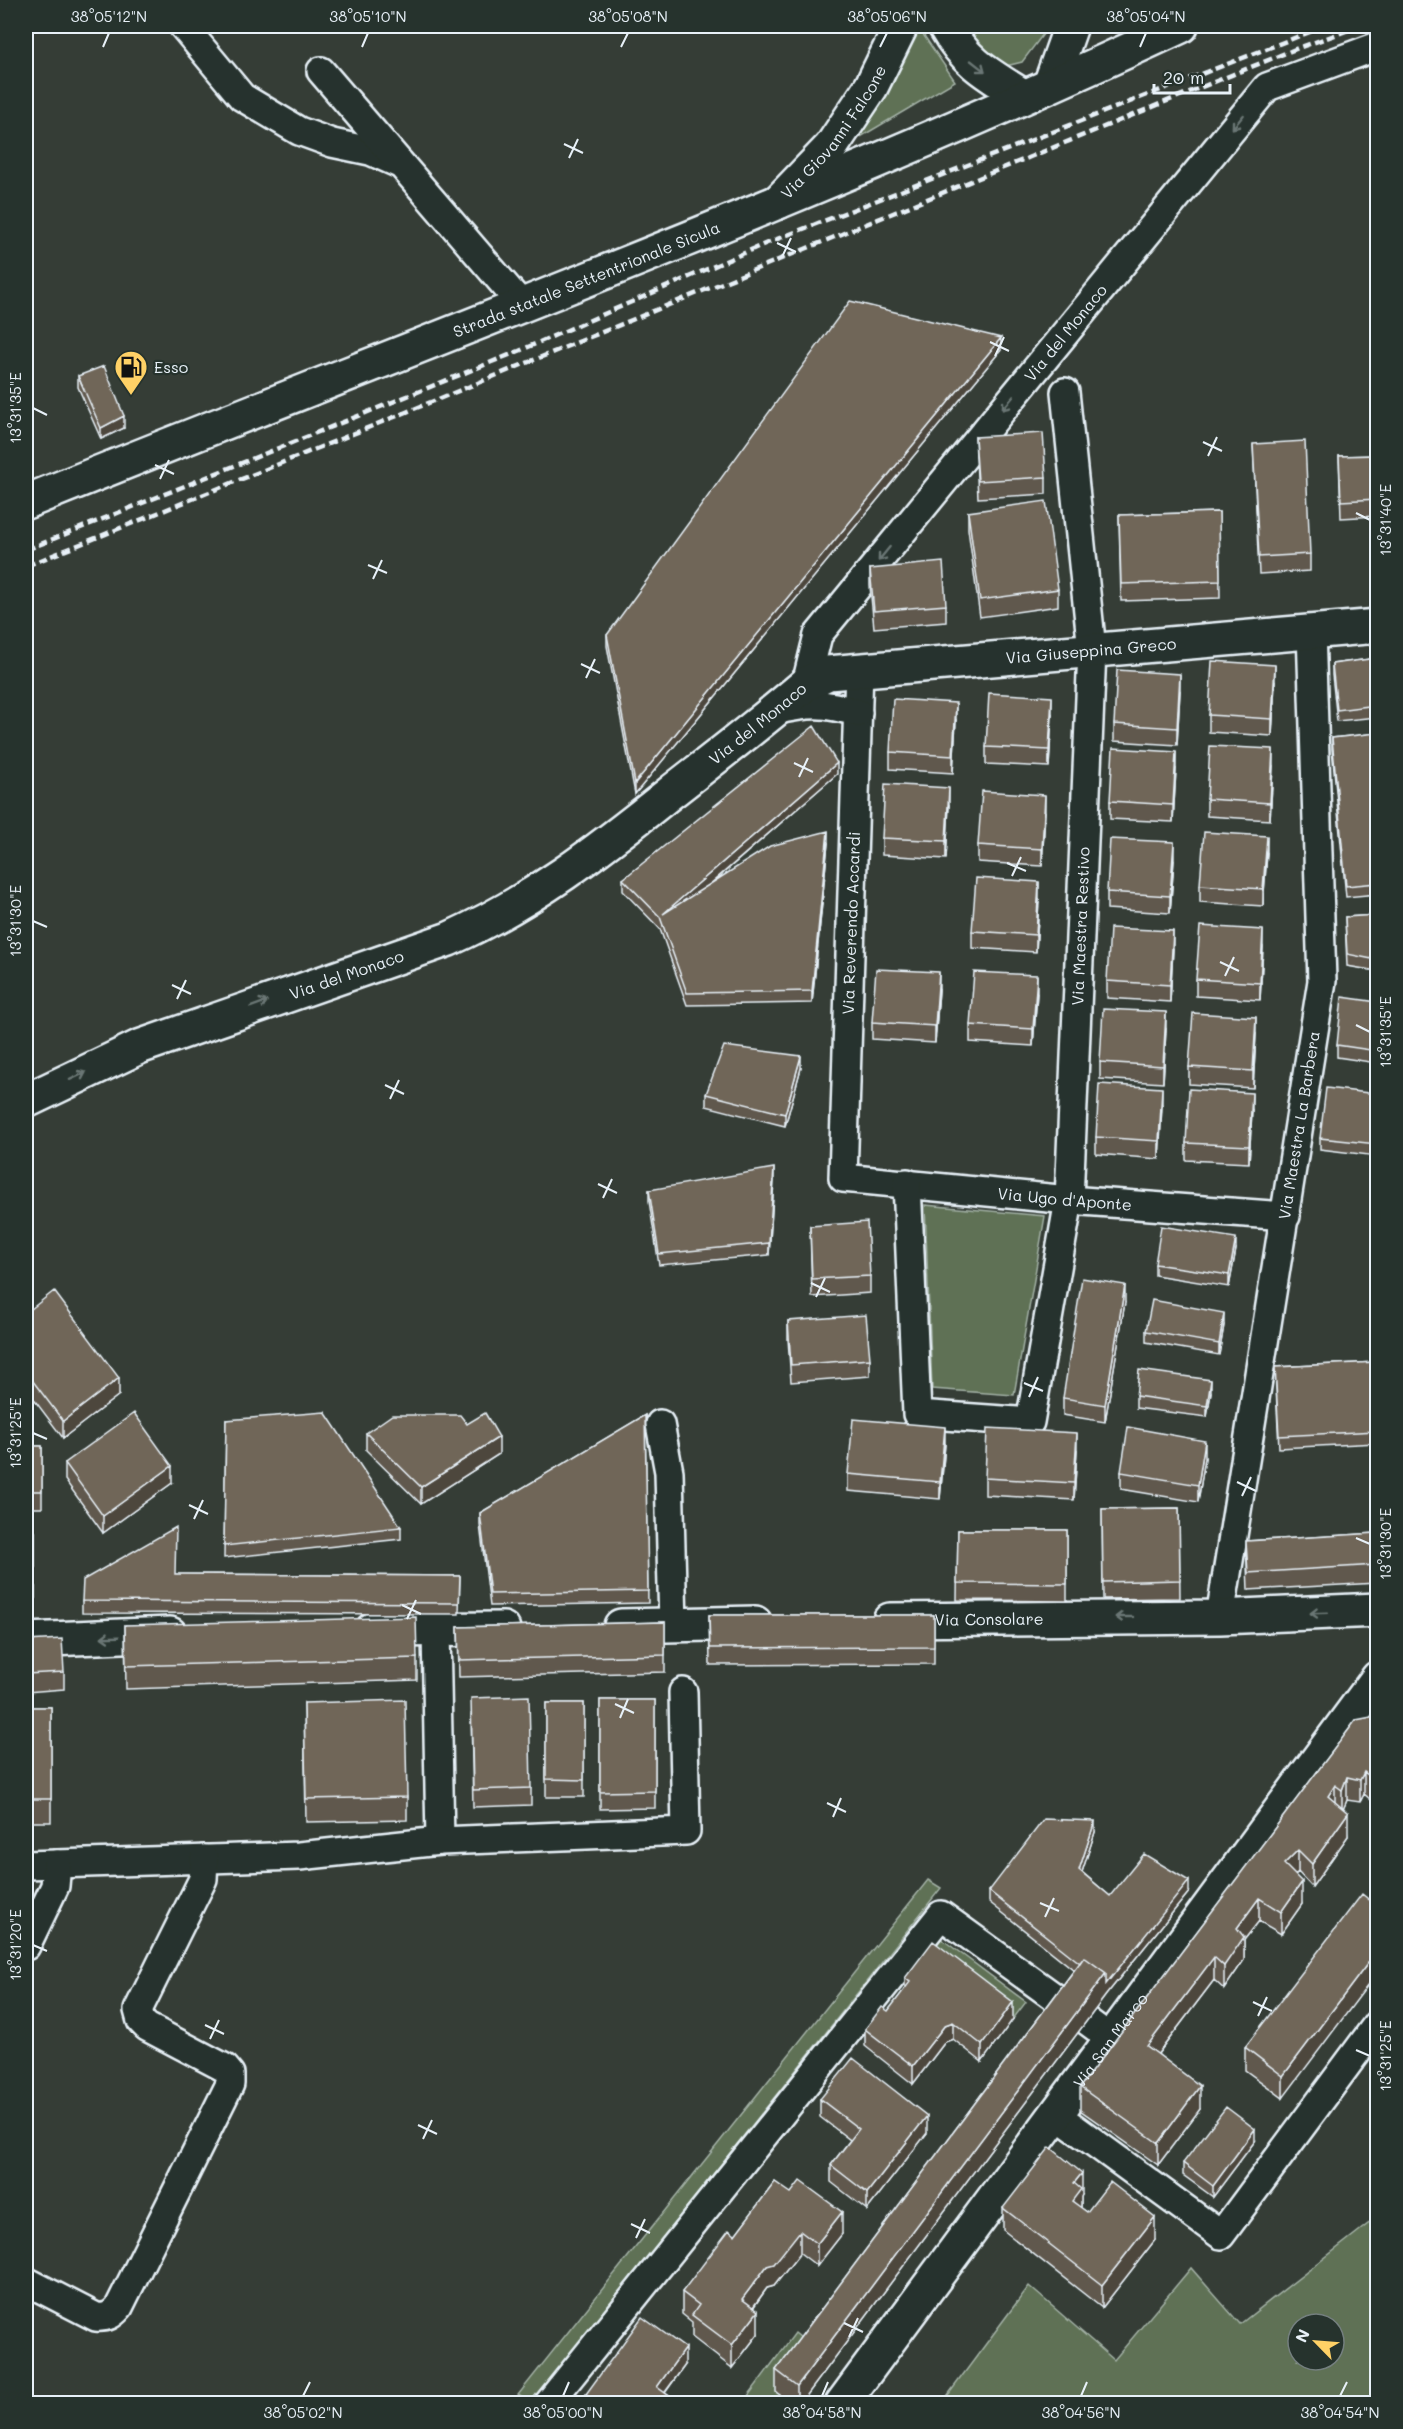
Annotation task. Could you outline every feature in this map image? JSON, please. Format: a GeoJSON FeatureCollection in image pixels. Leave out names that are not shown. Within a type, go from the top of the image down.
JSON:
{"type":"FeatureCollection","features":[{"type":"Feature","properties":{"kind":"street"},"geometry":{"type":"LineString","coordinates":[[183,26],[242,97],[299,131],[332,143],[370,151],[401,165]]}},
{"type":"Feature","properties":{"kind":"street","name":"Via Giovanni Falcone"},"geometry":{"type":"LineString","coordinates":[[778,202],[831,147],[871,87],[901,26]]}},
{"type":"Feature","properties":{"kind":"street"},"geometry":{"type":"LineString","coordinates":[[945,26],[952,39],[975,65],[1037,91],[1071,26]]}},
{"type":"Feature","properties":{"kind":"street","name":"Strada statale Settentrionale Sicula"},"geometry":{"type":"LineString","coordinates":[[26,502],[778,202],[1037,91],[1181,26]]}},
{"type":"Feature","properties":{"kind":"street","name":"Via del Monaco"},"geometry":{"type":"LineString","coordinates":[[26,1101],[139,1047],[448,939],[487,922],[526,900],[598,850],[806,684],[818,635],[1267,87],[1377,46]]}},
{"type":"Feature","properties":{"kind":"street"},"geometry":{"type":"LineString","coordinates":[[321,71],[521,304]]}},
{"type":"Feature","properties":{"kind":"street","name":"Via Maestra Restivo"},"geometry":{"type":"LineString","coordinates":[[907,1183],[918,1414],[1030,1422],[1069,1200],[1092,650],[1065,392]]}},
{"type":"Feature","properties":{"kind":"street","name":"Via Giuseppina Greco"},"geometry":{"type":"LineString","coordinates":[[806,684],[828,673],[859,669],[1377,626]]}},
{"type":"Feature","properties":{"kind":"street","name":"Via Maestra La Barbera"},"geometry":{"type":"LineString","coordinates":[[1220,1617],[1322,981],[1311,630]]}},
{"type":"Feature","properties":{"kind":"street","name":"Via Reverendo Accardi"},"geometry":{"type":"LineString","coordinates":[[843,1178],[859,669]]}},
{"type":"Feature","properties":{"kind":"street"},"geometry":{"type":"LineString","coordinates":[[774,711],[805,704],[833,705],[858,713]]}},
{"type":"Feature","properties":{"kind":"street","name":"Via Ugo d'Aponte"},"geometry":{"type":"LineString","coordinates":[[843,1178],[1069,1200],[1286,1216]]}},
{"type":"Feature","properties":{"kind":"street"},"geometry":{"type":"LineString","coordinates":[[660,1424],[669,1472],[673,1625]]}},
{"type":"Feature","properties":{"kind":"street","name":"Via Consolare"},"geometry":{"type":"LineString","coordinates":[[862,1621],[1220,1617],[1377,1610]]}},
{"type":"Feature","properties":{"kind":"street"},"geometry":{"type":"LineString","coordinates":[[590,1627],[779,1623]]}},
{"type":"Feature","properties":{"kind":"street"},"geometry":{"type":"LineString","coordinates":[[344,1631],[531,1628]]}},
{"type":"Feature","properties":{"kind":"street"},"geometry":{"type":"LineString","coordinates":[[436,1630],[440,1841]]}},
{"type":"Feature","properties":{"kind":"street"},"geometry":{"type":"LineString","coordinates":[[26,1640],[196,1633]]}},
{"type":"Feature","properties":{"kind":"street","name":"Via San Marco"},"geometry":{"type":"LineString","coordinates":[[842,2403],[1054,2114],[1099,2030],[1377,1678]]}},
{"type":"Feature","properties":{"kind":"street"},"geometry":{"type":"LineString","coordinates":[[26,1865],[299,1856],[440,1841],[686,1832],[683,1692]]}},
{"type":"Feature","properties":{"kind":"street"},"geometry":{"type":"LineString","coordinates":[[26,2281],[96,2317],[105,2318],[113,2314],[119,2307],[230,2084],[230,2074],[225,2068],[147,2027],[141,2021],[138,2010],[203,1879],[204,1859]]}},
{"type":"Feature","properties":{"kind":"street"},"geometry":{"type":"LineString","coordinates":[[26,1946],[55,1886],[57,1864]]}},
{"type":"Feature","properties":{"kind":"street"},"geometry":{"type":"LineString","coordinates":[[548,2403],[941,1915],[1064,2004]]}},
{"type":"Feature","properties":{"kind":"street"},"geometry":{"type":"LineString","coordinates":[[1054,2114],[1221,2235],[1377,2023]]}},
{"type":"Feature","properties":{"kind":"green space"},"geometry":{"type":"Polygon","coordinates":[[[966,26],[1045,26],[1044,33],[1022,62],[1002,67],[975,47],[966,26]]]}},
{"type":"Feature","properties":{"kind":"green space"},"geometry":{"type":"Polygon","coordinates":[[[918,27],[955,81],[857,139],[890,84],[918,27]]]}},
{"type":"Feature","properties":{"kind":"green space"},"geometry":{"type":"Polygon","coordinates":[[[925,1205],[1045,1216],[1014,1395],[932,1389],[925,1205]]]}},
{"type":"Feature","properties":{"kind":"green space"},"geometry":{"type":"Polygon","coordinates":[[[928,1880],[941,1888],[531,2403],[518,2395],[928,1880]]]}},
{"type":"Feature","properties":{"kind":"green space"},"geometry":{"type":"Polygon","coordinates":[[[939,1937],[1026,2002],[1013,2019],[927,1954],[939,1937]]]}},
{"type":"Feature","properties":{"kind":"green space"},"geometry":{"type":"Polygon","coordinates":[[[1377,2217],[1377,2403],[942,2403],[1029,2286],[1114,2360],[1191,2268],[1240,2324],[1377,2217]]]}},
{"type":"Feature","properties":{"kind":"green space"},"geometry":{"type":"Polygon","coordinates":[[[795,2333],[811,2346],[791,2403],[742,2404],[795,2333]]]}},
{"type":"Feature","properties":{"kind":"building"},"geometry":{"type":"Polygon","coordinates":[[[850,301],[1001,338],[635,783],[607,635],[850,301]]]}},
{"type":"Feature","properties":{"kind":"building"},"geometry":{"type":"Polygon","coordinates":[[[104,366],[124,416],[101,428],[78,376],[104,366]]]}},
{"type":"Feature","properties":{"kind":"building"},"geometry":{"type":"Polygon","coordinates":[[[1043,433],[1046,477],[978,481],[975,437],[1043,433]]]}},
{"type":"Feature","properties":{"kind":"building"},"geometry":{"type":"Polygon","coordinates":[[[1305,441],[1310,554],[1259,557],[1253,444],[1305,441]]]}},
{"type":"Feature","properties":{"kind":"building"},"geometry":{"type":"Polygon","coordinates":[[[1377,455],[1377,499],[1341,501],[1339,456],[1377,455]]]}},
{"type":"Feature","properties":{"kind":"building"},"geometry":{"type":"Polygon","coordinates":[[[1046,501],[1058,589],[980,600],[968,512],[1046,501]]]}},
{"type":"Feature","properties":{"kind":"building"},"geometry":{"type":"Polygon","coordinates":[[[1219,512],[1220,581],[1121,584],[1119,515],[1219,512]]]}},
{"type":"Feature","properties":{"kind":"building"},"geometry":{"type":"Polygon","coordinates":[[[943,562],[946,605],[874,611],[870,569],[943,562]]]}},
{"type":"Feature","properties":{"kind":"building"},"geometry":{"type":"Polygon","coordinates":[[[1377,658],[1377,705],[1337,710],[1332,664],[1377,658]]]}},
{"type":"Feature","properties":{"kind":"building"},"geometry":{"type":"Polygon","coordinates":[[[1212,661],[1275,665],[1272,719],[1209,715],[1212,661]]]}},
{"type":"Feature","properties":{"kind":"building"},"geometry":{"type":"Polygon","coordinates":[[[1117,670],[1180,674],[1177,728],[1114,724],[1117,670]]]}},
{"type":"Feature","properties":{"kind":"building"},"geometry":{"type":"Polygon","coordinates":[[[989,693],[1052,697],[1049,750],[986,747],[989,693]]]}},
{"type":"Feature","properties":{"kind":"building"},"geometry":{"type":"Polygon","coordinates":[[[893,699],[956,703],[953,756],[890,752],[893,699]]]}},
{"type":"Feature","properties":{"kind":"building"},"geometry":{"type":"Polygon","coordinates":[[[814,726],[837,763],[663,914],[770,846],[828,831],[812,991],[687,993],[660,917],[623,879],[814,726]]]}},
{"type":"Feature","properties":{"kind":"building"},"geometry":{"type":"Polygon","coordinates":[[[1377,733],[1377,883],[1346,886],[1332,738],[1377,733]]]}},
{"type":"Feature","properties":{"kind":"building"},"geometry":{"type":"Polygon","coordinates":[[[1210,746],[1273,749],[1270,803],[1207,799],[1210,746]]]}},
{"type":"Feature","properties":{"kind":"building"},"geometry":{"type":"Polygon","coordinates":[[[1113,748],[1176,752],[1173,805],[1110,801],[1113,748]]]}},
{"type":"Feature","properties":{"kind":"building"},"geometry":{"type":"Polygon","coordinates":[[[885,784],[949,788],[946,841],[882,838],[885,784]]]}},
{"type":"Feature","properties":{"kind":"building"},"geometry":{"type":"Polygon","coordinates":[[[982,791],[1045,795],[1042,849],[978,845],[982,791]]]}},
{"type":"Feature","properties":{"kind":"building"},"geometry":{"type":"Polygon","coordinates":[[[1204,832],[1267,836],[1263,889],[1200,885],[1204,832]]]}},
{"type":"Feature","properties":{"kind":"building"},"geometry":{"type":"Polygon","coordinates":[[[1110,839],[1174,842],[1170,896],[1107,892],[1110,839]]]}},
{"type":"Feature","properties":{"kind":"building"},"geometry":{"type":"Polygon","coordinates":[[[976,878],[1039,882],[1036,935],[972,931],[976,878]]]}},
{"type":"Feature","properties":{"kind":"building"},"geometry":{"type":"Polygon","coordinates":[[[1377,915],[1377,960],[1347,954],[1345,917],[1377,915]]]}},
{"type":"Feature","properties":{"kind":"building"},"geometry":{"type":"Polygon","coordinates":[[[1200,926],[1263,930],[1260,983],[1196,979],[1200,926]]]}},
{"type":"Feature","properties":{"kind":"building"},"geometry":{"type":"Polygon","coordinates":[[[1110,928],[1173,931],[1170,985],[1107,981],[1110,928]]]}},
{"type":"Feature","properties":{"kind":"building"},"geometry":{"type":"Polygon","coordinates":[[[876,969],[939,972],[935,1026],[872,1022],[876,969]]]}},
{"type":"Feature","properties":{"kind":"building"},"geometry":{"type":"Polygon","coordinates":[[[974,972],[1037,975],[1033,1029],[970,1025],[974,972]]]}},
{"type":"Feature","properties":{"kind":"building"},"geometry":{"type":"Polygon","coordinates":[[[1342,997],[1377,1002],[1377,1051],[1337,1045],[1342,997]]]}},
{"type":"Feature","properties":{"kind":"building"},"geometry":{"type":"Polygon","coordinates":[[[1103,1009],[1166,1012],[1163,1066],[1100,1062],[1103,1009]]]}},
{"type":"Feature","properties":{"kind":"building"},"geometry":{"type":"Polygon","coordinates":[[[1193,1013],[1256,1017],[1253,1071],[1189,1067],[1193,1013]]]}},
{"type":"Feature","properties":{"kind":"building"},"geometry":{"type":"Polygon","coordinates":[[[724,1046],[801,1056],[785,1114],[706,1094],[724,1046]]]}},
{"type":"Feature","properties":{"kind":"building"},"geometry":{"type":"Polygon","coordinates":[[[1099,1084],[1162,1088],[1159,1141],[1096,1137],[1099,1084]]]}},
{"type":"Feature","properties":{"kind":"building"},"geometry":{"type":"Polygon","coordinates":[[[1326,1088],[1377,1094],[1377,1144],[1320,1138],[1326,1088]]]}},
{"type":"Feature","properties":{"kind":"building"},"geometry":{"type":"Polygon","coordinates":[[[1189,1089],[1252,1093],[1249,1146],[1186,1143],[1189,1089]]]}},
{"type":"Feature","properties":{"kind":"building"},"geometry":{"type":"Polygon","coordinates":[[[774,1168],[769,1243],[659,1254],[649,1190],[774,1168]]]}},
{"type":"Feature","properties":{"kind":"building"},"geometry":{"type":"Polygon","coordinates":[[[867,1222],[870,1276],[812,1279],[810,1226],[867,1222]]]}},
{"type":"Feature","properties":{"kind":"building"},"geometry":{"type":"Polygon","coordinates":[[[1161,1226],[1236,1238],[1229,1275],[1155,1264],[1161,1226]]]}},
{"type":"Feature","properties":{"kind":"building"},"geometry":{"type":"Polygon","coordinates":[[[1082,1278],[1125,1285],[1105,1405],[1063,1398],[1082,1278]]]}},
{"type":"Feature","properties":{"kind":"building"},"geometry":{"type":"Polygon","coordinates":[[[54,1291],[119,1378],[63,1421],[26,1372],[26,1313],[54,1291]]]}},
{"type":"Feature","properties":{"kind":"building"},"geometry":{"type":"Polygon","coordinates":[[[1152,1300],[1224,1313],[1219,1344],[1146,1331],[1152,1300]]]}},
{"type":"Feature","properties":{"kind":"building"},"geometry":{"type":"Polygon","coordinates":[[[866,1315],[870,1359],[791,1365],[788,1321],[866,1315]]]}},
{"type":"Feature","properties":{"kind":"building"},"geometry":{"type":"Polygon","coordinates":[[[1377,1362],[1377,1431],[1279,1436],[1275,1367],[1377,1362]]]}},
{"type":"Feature","properties":{"kind":"building"},"geometry":{"type":"Polygon","coordinates":[[[1139,1370],[1211,1380],[1207,1406],[1136,1396],[1139,1370]]]}},
{"type":"Feature","properties":{"kind":"building"},"geometry":{"type":"Polygon","coordinates":[[[325,1412],[401,1527],[224,1546],[226,1420],[325,1412]]]}},
{"type":"Feature","properties":{"kind":"building"},"geometry":{"type":"Polygon","coordinates":[[[134,1413],[172,1466],[103,1516],[65,1463],[134,1413]]]}},
{"type":"Feature","properties":{"kind":"building"},"geometry":{"type":"Polygon","coordinates":[[[485,1413],[499,1437],[421,1487],[366,1433],[392,1415],[460,1415],[467,1424],[485,1413]]]}},
{"type":"Feature","properties":{"kind":"building"},"geometry":{"type":"Polygon","coordinates":[[[645,1415],[648,1591],[490,1594],[480,1513],[645,1415]]]}},
{"type":"Feature","properties":{"kind":"building"},"geometry":{"type":"Polygon","coordinates":[[[853,1419],[945,1427],[940,1482],[848,1474],[853,1419]]]}},
{"type":"Feature","properties":{"kind":"building"},"geometry":{"type":"Polygon","coordinates":[[[1128,1427],[1205,1441],[1198,1485],[1121,1472],[1128,1427]]]}},
{"type":"Feature","properties":{"kind":"building"},"geometry":{"type":"Polygon","coordinates":[[[987,1428],[1077,1433],[1074,1483],[985,1478],[987,1428]]]}},
{"type":"Feature","properties":{"kind":"building"},"geometry":{"type":"Polygon","coordinates":[[[26,1446],[42,1446],[42,1491],[26,1491],[26,1446]]]}},
{"type":"Feature","properties":{"kind":"building"},"geometry":{"type":"Polygon","coordinates":[[[1179,1508],[1180,1580],[1103,1582],[1102,1509],[1179,1508]]]}},
{"type":"Feature","properties":{"kind":"building"},"geometry":{"type":"Polygon","coordinates":[[[176,1527],[175,1574],[460,1576],[459,1603],[82,1601],[83,1580],[176,1527]]]}},
{"type":"Feature","properties":{"kind":"building"},"geometry":{"type":"Polygon","coordinates":[[[958,1530],[1067,1530],[1067,1584],[957,1583],[958,1530]]]}},
{"type":"Feature","properties":{"kind":"building"},"geometry":{"type":"Polygon","coordinates":[[[26,1532],[35,1532],[35,1601],[26,1601],[26,1532]]]}},
{"type":"Feature","properties":{"kind":"building"},"geometry":{"type":"Polygon","coordinates":[[[1377,1533],[1377,1565],[1248,1573],[1246,1541],[1377,1533]]]}},
{"type":"Feature","properties":{"kind":"building"},"geometry":{"type":"Polygon","coordinates":[[[709,1615],[934,1615],[934,1647],[710,1648],[709,1615]]]}},
{"type":"Feature","properties":{"kind":"building"},"geometry":{"type":"Polygon","coordinates":[[[416,1617],[417,1658],[126,1666],[125,1625],[416,1617]]]}},
{"type":"Feature","properties":{"kind":"building"},"geometry":{"type":"Polygon","coordinates":[[[665,1622],[665,1655],[459,1660],[458,1627],[665,1622]]]}},
{"type":"Feature","properties":{"kind":"building"},"geometry":{"type":"Polygon","coordinates":[[[62,1639],[64,1672],[26,1674],[26,1641],[62,1639]]]}},
{"type":"Feature","properties":{"kind":"building"},"geometry":{"type":"Polygon","coordinates":[[[529,1696],[531,1788],[473,1790],[471,1698],[529,1696]]]}},
{"type":"Feature","properties":{"kind":"building"},"geometry":{"type":"Polygon","coordinates":[[[405,1700],[407,1797],[306,1799],[304,1703],[405,1700]]]}},
{"type":"Feature","properties":{"kind":"building"},"geometry":{"type":"Polygon","coordinates":[[[600,1700],[655,1700],[655,1791],[600,1792],[600,1700]]]}},
{"type":"Feature","properties":{"kind":"building"},"geometry":{"type":"Polygon","coordinates":[[[546,1703],[584,1703],[584,1780],[546,1779],[546,1703]]]}},
{"type":"Feature","properties":{"kind":"building"},"geometry":{"type":"Polygon","coordinates":[[[26,1707],[51,1707],[51,1799],[26,1799],[26,1707]]]}},
{"type":"Feature","properties":{"kind":"building"},"geometry":{"type":"Polygon","coordinates":[[[1377,1716],[1377,1736],[1374,1736],[1377,1739],[1377,1782],[1364,1772],[1360,1780],[1347,1777],[1342,1790],[1335,1785],[1328,1796],[1348,1813],[1312,1864],[1298,1850],[1284,1864],[1302,1882],[1281,1912],[1259,1898],[1237,1928],[1244,1937],[1224,1966],[1214,1957],[1147,2046],[1200,2086],[1158,2143],[1080,2087],[1356,1720],[1377,1716]]]}},
{"type":"Feature","properties":{"kind":"building"},"geometry":{"type":"Polygon","coordinates":[[[1044,1819],[1095,1821],[1079,1870],[1110,1896],[1144,1854],[1189,1881],[1106,1984],[1106,1973],[1084,1957],[1080,1963],[989,1891],[1044,1819]]]}},
{"type":"Feature","properties":{"kind":"building"},"geometry":{"type":"Polygon","coordinates":[[[1362,1894],[1377,1906],[1377,1951],[1283,2076],[1245,2047],[1362,1894]]]}},
{"type":"Feature","properties":{"kind":"building"},"geometry":{"type":"Polygon","coordinates":[[[933,1941],[1013,2002],[982,2045],[953,2022],[945,2025],[913,2066],[865,2029],[882,2007],[888,2011],[910,1982],[905,1978],[933,1941]]]}},
{"type":"Feature","properties":{"kind":"building"},"geometry":{"type":"Polygon","coordinates":[[[1084,1957],[1106,1973],[797,2386],[776,2370],[1084,1957]]]}},
{"type":"Feature","properties":{"kind":"building"},"geometry":{"type":"Polygon","coordinates":[[[853,2058],[927,2116],[867,2193],[831,2165],[859,2129],[820,2099],[853,2058]]]}},
{"type":"Feature","properties":{"kind":"building"},"geometry":{"type":"Polygon","coordinates":[[[1226,2107],[1255,2129],[1213,2186],[1183,2163],[1226,2107]]]}},
{"type":"Feature","properties":{"kind":"building"},"geometry":{"type":"Polygon","coordinates":[[[1050,2147],[1082,2173],[1074,2183],[1081,2189],[1072,2201],[1087,2212],[1110,2182],[1155,2217],[1102,2285],[1003,2208],[1050,2147]]]}},
{"type":"Feature","properties":{"kind":"building"},"geometry":{"type":"Polygon","coordinates":[[[800,2181],[842,2212],[817,2244],[800,2231],[774,2264],[767,2266],[742,2299],[758,2311],[732,2345],[692,2315],[699,2305],[682,2292],[729,2230],[735,2235],[775,2182],[791,2193],[800,2181]]]}},
{"type":"Feature","properties":{"kind":"building"},"geometry":{"type":"Polygon","coordinates":[[[642,2317],[685,2348],[657,2387],[679,2403],[599,2403],[586,2394],[642,2317]]]}},
{"type":"Feature","properties":{"kind":"railway"},"geometry":{"type":"LineString","coordinates":[[26,550],[519,351],[767,243],[1325,26]]}},
{"type":"Feature","properties":{"kind":"railway"},"geometry":{"type":"LineString","coordinates":[[26,566],[1298,48],[1360,26]]}},
{"type":"Feature","properties":{"kind":"place","name":"Esso"},"geometry":{"type":"Point","coordinates":[131,396]}}]}
